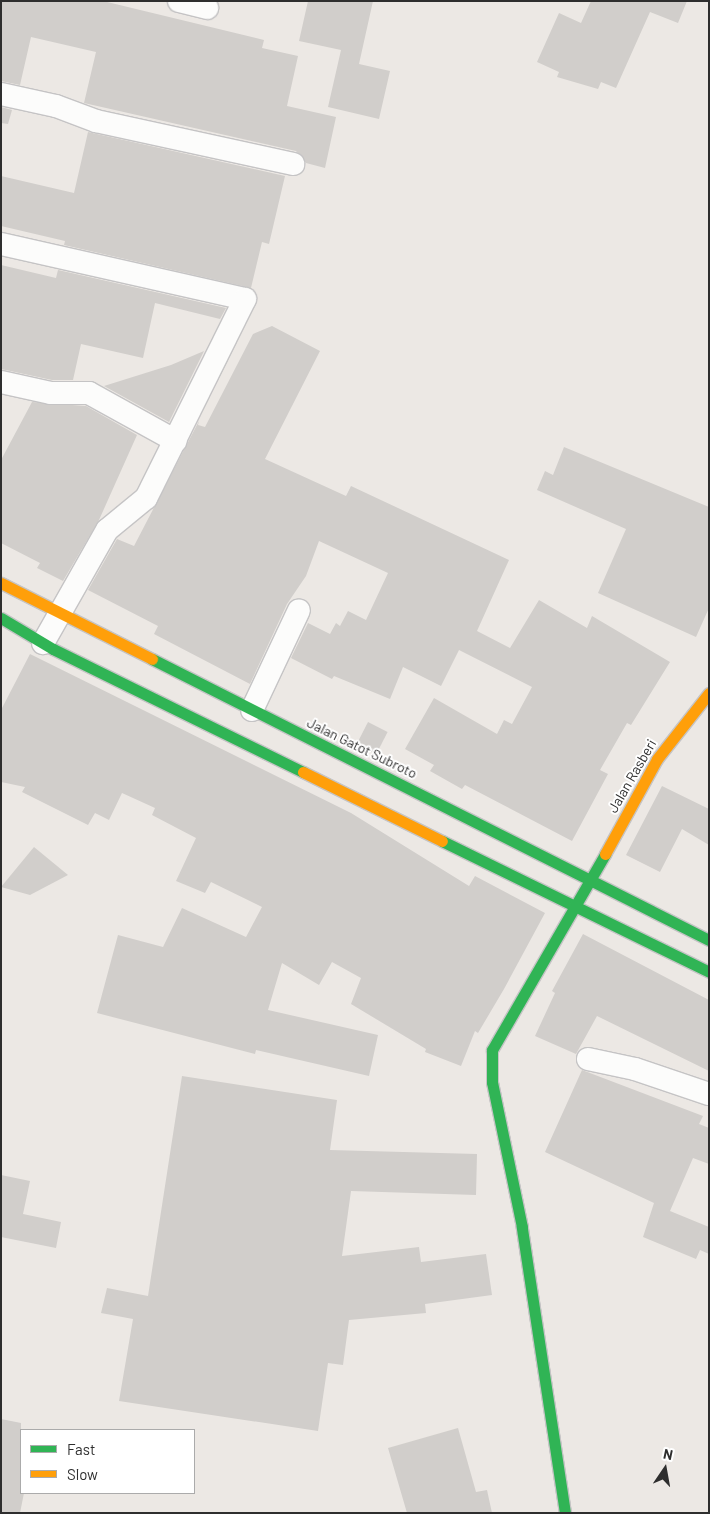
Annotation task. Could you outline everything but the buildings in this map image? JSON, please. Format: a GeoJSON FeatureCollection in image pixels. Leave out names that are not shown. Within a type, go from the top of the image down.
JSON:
{"type":"FeatureCollection","features":[{"type":"Feature","properties":{"kind":"main road","name":"Jalan Gatot Subroto"},"geometry":{"type":"LineString","coordinates":[[1,583],[709,940]]}},
{"type":"Feature","properties":{"kind":"main road"},"geometry":{"type":"LineString","coordinates":[[1,618],[42,643],[244,740],[575,909],[709,972]]}},
{"type":"Feature","properties":{"kind":"main road","name":"Jalan Rasberi"},"geometry":{"type":"LineString","coordinates":[[566,1513],[522,1227],[492,1082],[492,1050],[518,999],[575,909],[657,759],[709,693]]}},
{"type":"Feature","properties":{"kind":"street"},"geometry":{"type":"LineString","coordinates":[[179,1],[207,8]]}},
{"type":"Feature","properties":{"kind":"street"},"geometry":{"type":"LineString","coordinates":[[1,94],[56,106],[96,121],[293,164]]}},
{"type":"Feature","properties":{"kind":"street"},"geometry":{"type":"LineString","coordinates":[[1,244],[245,299],[146,498],[107,530],[42,643]]}},
{"type":"Feature","properties":{"kind":"street"},"geometry":{"type":"LineString","coordinates":[[1,382],[51,393],[89,393],[176,441]]}},
{"type":"Feature","properties":{"kind":"street"},"geometry":{"type":"LineString","coordinates":[[252,710],[299,610]]}},
{"type":"Feature","properties":{"kind":"street"},"geometry":{"type":"LineString","coordinates":[[588,1058],[635,1069],[709,1094]]}},
{"type":"Feature","properties":{"kind":"traffic: fast"},"geometry":{"type":"LineString","coordinates":[[1,618],[53,649],[303,772]]}},
{"type":"Feature","properties":{"kind":"traffic: fast"},"geometry":{"type":"LineString","coordinates":[[152,659],[709,940]]}},
{"type":"Feature","properties":{"kind":"traffic: fast"},"geometry":{"type":"LineString","coordinates":[[442,841],[709,972]]}},
{"type":"Feature","properties":{"kind":"traffic: fast"},"geometry":{"type":"LineString","coordinates":[[565,1513],[522,1227],[492,1082],[492,1050],[605,854]]}},
{"type":"Feature","properties":{"kind":"traffic: slow"},"geometry":{"type":"LineString","coordinates":[[1,583],[152,659]]}},
{"type":"Feature","properties":{"kind":"traffic: slow"},"geometry":{"type":"LineString","coordinates":[[605,854],[657,759],[709,693]]}},
{"type":"Feature","properties":{"kind":"traffic: slow"},"geometry":{"type":"LineString","coordinates":[[303,772],[442,841]]}}]}
